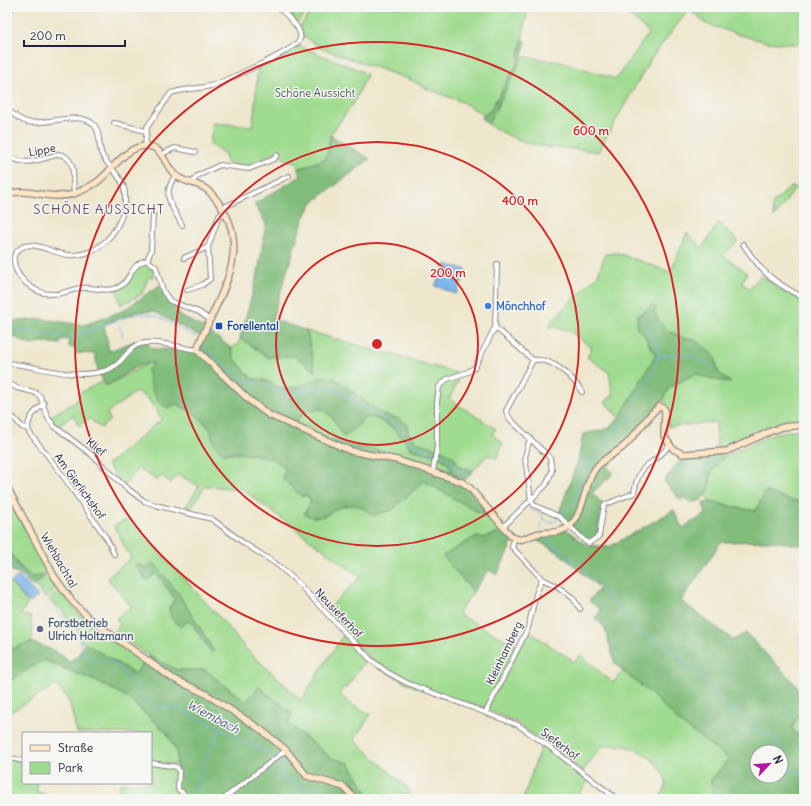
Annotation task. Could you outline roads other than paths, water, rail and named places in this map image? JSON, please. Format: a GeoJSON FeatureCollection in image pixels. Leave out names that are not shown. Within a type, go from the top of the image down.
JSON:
{"type":"FeatureCollection","features":[{"type":"Feature","properties":{"kind":"street"},"geometry":{"type":"LineString","coordinates":[[7,15],[12,7]]}},
{"type":"Feature","properties":{"kind":"street"},"geometry":{"type":"LineString","coordinates":[[145,146],[146,131],[155,115],[171,94],[227,80],[278,55],[298,42],[300,39],[296,26],[278,7]]}},
{"type":"Feature","properties":{"kind":"street"},"geometry":{"type":"LineString","coordinates":[[7,109],[17,117],[31,122],[79,118],[91,122],[97,131],[102,155],[122,181],[126,194],[120,220],[108,239],[95,249],[78,254],[63,254],[32,245],[20,248],[15,254],[14,259],[16,268],[31,287],[41,293],[54,294],[80,288],[105,290],[117,288],[124,282],[135,265],[148,260]]}},
{"type":"Feature","properties":{"kind":"street"},"geometry":{"type":"LineString","coordinates":[[114,122],[146,131]]}},
{"type":"Feature","properties":{"kind":"street"},"geometry":{"type":"LineString","coordinates":[[7,194],[21,191],[60,196],[74,194],[98,181],[134,149],[145,146],[156,148],[162,154],[169,169],[175,176],[206,189],[230,221],[233,236],[232,263],[225,287],[197,350]]}},
{"type":"Feature","properties":{"kind":"street"},"geometry":{"type":"LineString","coordinates":[[162,154],[175,148],[194,152]]}},
{"type":"Feature","properties":{"kind":"street","name":"Lippe"},"geometry":{"type":"LineString","coordinates":[[7,155],[21,162],[31,162],[59,154],[64,155],[69,159],[72,167],[74,194]]}},
{"type":"Feature","properties":{"kind":"street"},"geometry":{"type":"LineString","coordinates":[[192,183],[197,176],[220,165],[249,169],[274,159],[277,155]]}},
{"type":"Feature","properties":{"kind":"street"},"geometry":{"type":"LineString","coordinates":[[175,176],[167,191],[168,198],[182,225]]}},
{"type":"Feature","properties":{"kind":"street"},"geometry":{"type":"LineString","coordinates":[[187,290],[202,285],[210,279],[208,247],[219,216],[223,210],[289,176]]}},
{"type":"Feature","properties":{"kind":"street"},"geometry":{"type":"LineString","coordinates":[[148,260],[151,251],[152,215]]}},
{"type":"Feature","properties":{"kind":"street"},"geometry":{"type":"LineString","coordinates":[[743,244],[757,266],[770,278],[780,286],[804,298]]}},
{"type":"Feature","properties":{"kind":"street"},"geometry":{"type":"LineString","coordinates":[[184,258],[208,247]]}},
{"type":"Feature","properties":{"kind":"street"},"geometry":{"type":"LineString","coordinates":[[148,260],[156,267],[163,291],[170,301],[199,312],[210,320]]}},
{"type":"Feature","properties":{"kind":"street"},"geometry":{"type":"LineString","coordinates":[[433,471],[437,446],[436,402],[439,387],[447,379],[468,372],[475,367],[495,327],[497,264]]}},
{"type":"Feature","properties":{"kind":"street"},"geometry":{"type":"LineString","coordinates":[[495,327],[533,360],[538,359],[550,362],[570,378],[582,392]]}},
{"type":"Feature","properties":{"kind":"street"},"geometry":{"type":"LineString","coordinates":[[7,363],[20,364],[53,372],[94,373],[114,367],[120,363],[134,348],[144,343],[197,350],[248,399],[269,415],[351,451],[397,460],[458,479],[467,485],[514,538],[523,539],[543,533],[559,532],[570,525],[578,515],[588,482],[595,470],[603,461],[629,442],[660,406],[665,410],[663,430],[669,445],[678,453],[682,454],[723,451],[736,448],[783,426],[804,424]]}},
{"type":"Feature","properties":{"kind":"street"},"geometry":{"type":"LineString","coordinates":[[504,527],[546,485],[553,467],[550,458],[510,419],[506,411],[533,360]]}},
{"type":"Feature","properties":{"kind":"street"},"geometry":{"type":"LineString","coordinates":[[7,382],[17,388],[34,392],[40,396],[44,403],[31,416],[28,429]]}},
{"type":"Feature","properties":{"kind":"street","name":"Klief"},"geometry":{"type":"LineString","coordinates":[[44,403],[48,418],[54,426],[96,458],[124,486],[150,503],[187,512]]}},
{"type":"Feature","properties":{"kind":"street","name":"Am Gierlichshof"},"geometry":{"type":"LineString","coordinates":[[14,418],[22,427],[28,429],[30,434],[58,469],[107,539],[114,554]]}},
{"type":"Feature","properties":{"kind":"street"},"geometry":{"type":"LineString","coordinates":[[530,438],[525,457],[531,500],[534,505],[550,512],[570,525],[586,542],[589,543],[597,539],[599,536],[604,505],[634,494],[637,476],[642,469],[663,453],[669,445]]}},
{"type":"Feature","properties":{"kind":"street","name":"Wiehbachtal"},"geometry":{"type":"LineString","coordinates":[[7,487],[54,576],[69,597],[95,623],[172,678],[206,694],[266,734],[286,750],[307,776],[344,788],[355,799]]}},
{"type":"Feature","properties":{"kind":"street","name":"Neusieferhof"},"geometry":{"type":"LineString","coordinates":[[187,512],[212,519],[282,568],[370,659],[387,672],[407,683],[486,712]]}},
{"type":"Feature","properties":{"kind":"street"},"geometry":{"type":"LineString","coordinates":[[514,538],[513,549],[542,579],[567,593],[580,609]]}},
{"type":"Feature","properties":{"kind":"street","name":"Kleinhamberg"},"geometry":{"type":"LineString","coordinates":[[486,712],[528,628],[536,594],[542,579]]}},
{"type":"Feature","properties":{"kind":"street","name":"Sieferhof"},"geometry":{"type":"LineString","coordinates":[[486,712],[525,729],[617,799]]}},
{"type":"Feature","properties":{"kind":"street"},"geometry":{"type":"LineString","coordinates":[[223,799],[286,750]]}},
{"type":"Feature","properties":{"kind":"street"},"geometry":{"type":"LineString","coordinates":[[7,758],[22,762]]}},
{"type":"Feature","properties":{"kind":"street"},"geometry":{"type":"LineString","coordinates":[[152,763],[177,767],[179,771],[179,791],[190,799]]}},
{"type":"Feature","properties":{"kind":"water"},"geometry":{"type":"Polygon","coordinates":[[[446,264],[467,270],[456,294],[435,286],[446,264]]]}},
{"type":"Feature","properties":{"kind":"water"},"geometry":{"type":"Polygon","coordinates":[[[18,576],[38,596],[30,603],[11,583],[18,576]]]}},
{"type":"Feature","properties":{"kind":"waterway"},"geometry":{"type":"LineString","coordinates":[[7,329],[71,337],[132,315],[147,314],[157,316],[196,337]]}},
{"type":"Feature","properties":{"kind":"waterway"},"geometry":{"type":"LineString","coordinates":[[643,322],[646,323],[658,350],[658,356]]}},
{"type":"Feature","properties":{"kind":"waterway"},"geometry":{"type":"LineString","coordinates":[[119,324],[123,336]]}},
{"type":"Feature","properties":{"kind":"waterway"},"geometry":{"type":"LineString","coordinates":[[204,346],[213,356],[244,380],[263,384],[287,395],[326,386],[352,399],[396,426],[404,433],[412,445],[434,453]]}},
{"type":"Feature","properties":{"kind":"waterway"},"geometry":{"type":"LineString","coordinates":[[562,516],[574,502],[584,465],[607,444],[605,440],[613,430],[629,419],[636,400],[656,367],[658,357],[676,354],[688,355],[699,359],[712,368]]}},
{"type":"Feature","properties":{"kind":"waterway"},"geometry":{"type":"LineString","coordinates":[[439,453],[452,460],[457,472],[466,472],[470,476]]}},
{"type":"Feature","properties":{"kind":"waterway"},"geometry":{"type":"LineString","coordinates":[[530,509],[541,514],[543,518],[541,527],[542,531]]}},
{"type":"Feature","properties":{"kind":"waterway"},"geometry":{"type":"LineString","coordinates":[[544,518],[549,523],[559,519]]}},
{"type":"Feature","properties":{"kind":"waterway"},"geometry":{"type":"LineString","coordinates":[[543,536],[584,570],[615,604],[637,633],[656,641],[694,667],[726,705],[741,715],[760,733],[768,734],[774,739],[784,753],[788,769],[804,774]]}},
{"type":"Feature","properties":{"kind":"waterway","name":"Wiembach"},"geometry":{"type":"LineString","coordinates":[[7,557],[11,564],[46,599]]}},
{"type":"Feature","properties":{"kind":"waterway","name":"Wiembach"},"geometry":{"type":"LineString","coordinates":[[51,604],[77,633],[83,653],[88,657],[108,663],[111,661],[115,663],[131,683],[136,683],[136,691],[148,701],[161,708],[178,708],[268,753],[273,757]]}},
{"type":"Feature","properties":{"kind":"waterway"},"geometry":{"type":"LineString","coordinates":[[196,790],[205,759],[220,730]]}},
{"type":"Feature","properties":{"kind":"waterway","name":"Wiembach"},"geometry":{"type":"LineString","coordinates":[[278,762],[283,765],[278,770],[283,778],[308,790],[311,799]]}},
{"type":"Feature","properties":{"kind":"place","name":"Mönchhof"},"geometry":{"type":"Point","coordinates":[488,306]}},
{"type":"Feature","properties":{"kind":"place","name":"Forellental"},"geometry":{"type":"Point","coordinates":[219,326]}},
{"type":"Feature","properties":{"kind":"place","name":"Forstbetrieb Ulrich Holtzmann"},"geometry":{"type":"Point","coordinates":[40,629]}},
{"type":"Feature","properties":{"kind":"district","name":"SCHÖNE AUSSICHT"},"geometry":{"type":"Point","coordinates":[99,209]}},
{"type":"Feature","properties":{"kind":"park label","name":"Schöne Aussicht"},"geometry":{"type":"Point","coordinates":[315,93]}}]}
